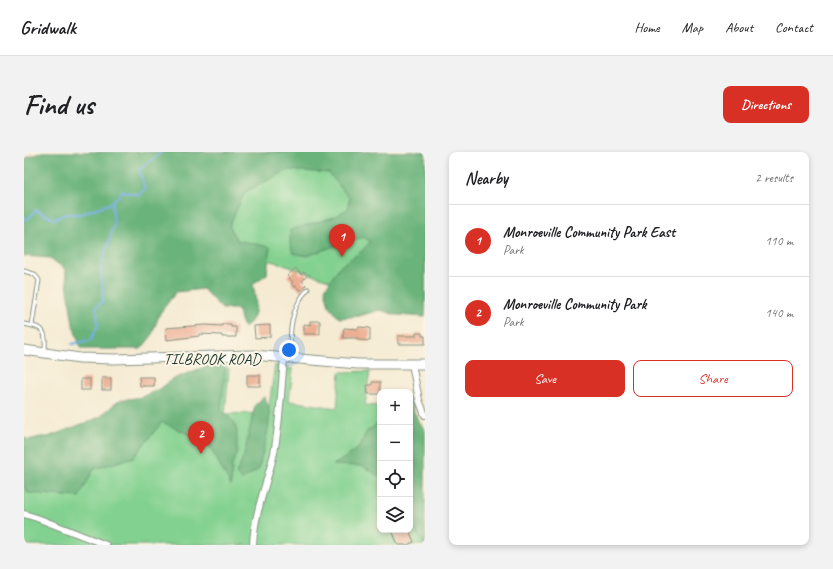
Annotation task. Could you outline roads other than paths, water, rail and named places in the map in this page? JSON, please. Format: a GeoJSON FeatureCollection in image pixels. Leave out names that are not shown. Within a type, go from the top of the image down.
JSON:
{"type":"FeatureCollection","features":[{"type":"Feature","properties":{"kind":"street","name":"TILBROOK ROAD"},"geometry":{"type":"LineString","coordinates":[[24,350],[80,358],[114,359],[253,356],[358,364],[425,364]]}},
{"type":"Feature","properties":{"kind":"street"},"geometry":{"type":"LineString","coordinates":[[253,545],[254,531],[274,452],[287,359]]}},
{"type":"Feature","properties":{"kind":"street"},"geometry":{"type":"LineString","coordinates":[[412,364],[419,400],[425,414]]}},
{"type":"Feature","properties":{"kind":"street"},"geometry":{"type":"LineString","coordinates":[[24,514],[106,545]]}},
{"type":"Feature","properties":{"kind":"lane"},"geometry":{"type":"LineString","coordinates":[[24,271],[34,274],[39,280],[32,325]]}},
{"type":"Feature","properties":{"kind":"lane"},"geometry":{"type":"LineString","coordinates":[[287,359],[294,310],[302,295],[308,290]]}},
{"type":"Feature","properties":{"kind":"lane"},"geometry":{"type":"LineString","coordinates":[[24,324],[32,325],[42,330],[46,336],[45,353]]}},
{"type":"Feature","properties":{"kind":"waterway"},"geometry":{"type":"LineString","coordinates":[[24,218],[27,220],[36,210],[54,219],[66,214],[80,214],[112,203],[122,191],[139,195],[145,189],[139,170],[162,152]]}},
{"type":"Feature","properties":{"kind":"waterway"},"geometry":{"type":"LineString","coordinates":[[72,344],[91,340],[98,325],[96,307],[103,301],[101,268],[114,224],[112,203]]}},
{"type":"Feature","properties":{"kind":"place","name":"Monroeville Community Park East"},"geometry":{"type":"Point","coordinates":[342,257]}},
{"type":"Feature","properties":{"kind":"place","name":"Monroeville Community Park"},"geometry":{"type":"Point","coordinates":[201,454]}}]}
